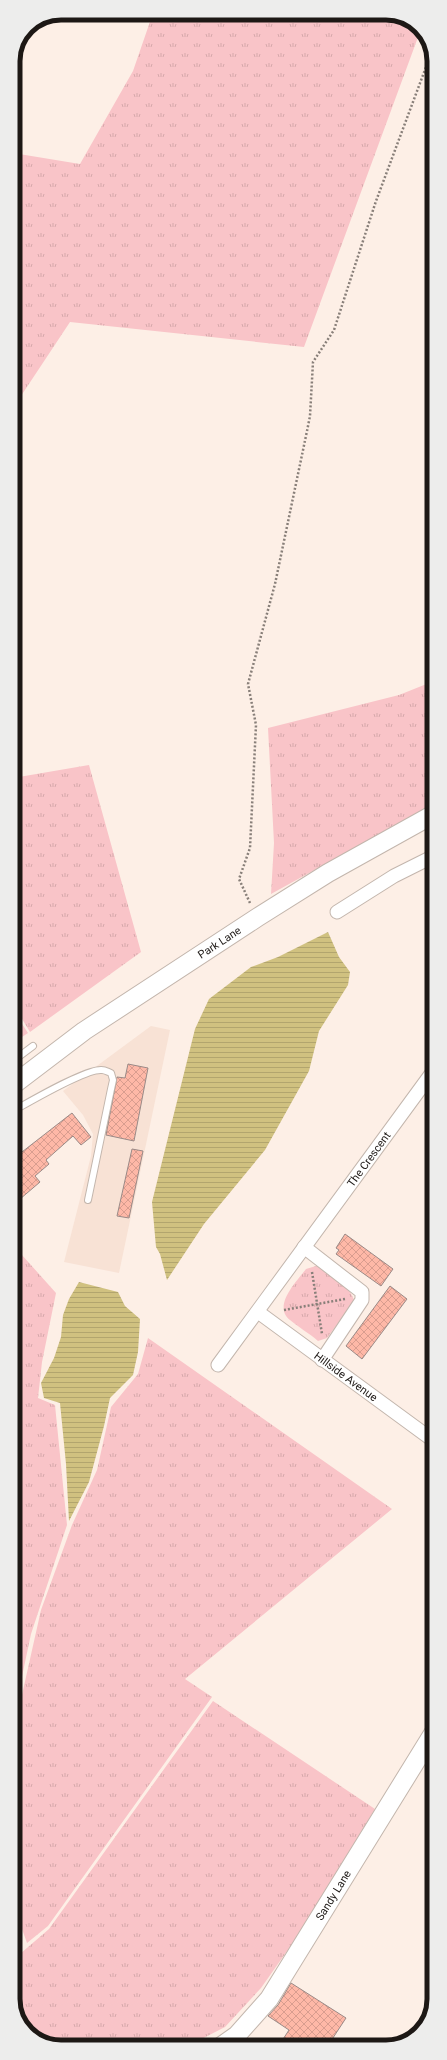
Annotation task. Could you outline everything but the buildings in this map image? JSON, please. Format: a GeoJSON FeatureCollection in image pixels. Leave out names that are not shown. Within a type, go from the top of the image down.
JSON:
{"type":"FeatureCollection","features":[{"type":"Feature","properties":{"kind":"main road","name":"Park Lane"},"geometry":{"type":"LineString","coordinates":[[20,1080],[84,1031],[258,917],[328,873],[427,818]]}},
{"type":"Feature","properties":{"kind":"main road","name":"Sandy Lane"},"geometry":{"type":"LineString","coordinates":[[232,2040],[268,1999],[427,1743]]}},
{"type":"Feature","properties":{"kind":"street"},"geometry":{"type":"LineString","coordinates":[[337,912],[394,876],[427,860]]}},
{"type":"Feature","properties":{"kind":"street","name":"The Crescent"},"geometry":{"type":"LineString","coordinates":[[218,1365],[427,1080]]}},
{"type":"Feature","properties":{"kind":"street"},"geometry":{"type":"LineString","coordinates":[[304,1247],[362,1292],[362,1300],[322,1360]]}},
{"type":"Feature","properties":{"kind":"street","name":"Hillside Avenue"},"geometry":{"type":"LineString","coordinates":[[258,1312],[322,1360],[427,1432]]}},
{"type":"Feature","properties":{"kind":"lane"},"geometry":{"type":"LineString","coordinates":[[20,1056],[33,1046]]}},
{"type":"Feature","properties":{"kind":"lane"},"geometry":{"type":"LineString","coordinates":[[20,1107],[60,1085],[95,1071],[102,1070],[111,1073],[113,1080],[88,1200]]}},
{"type":"Feature","properties":{"kind":"path"},"geometry":{"type":"LineString","coordinates":[[258,917],[244,893],[239,879],[250,848],[256,725],[248,684],[275,584],[307,431],[310,416],[313,362],[334,330],[376,201],[427,64]]}},
{"type":"Feature","properties":{"kind":"path"},"geometry":{"type":"LineString","coordinates":[[312,1267],[323,1340]]}},
{"type":"Feature","properties":{"kind":"path"},"geometry":{"type":"LineString","coordinates":[[284,1310],[346,1299]]}},
{"type":"Feature","properties":{"kind":"shaded area"},"geometry":{"type":"Polygon","coordinates":[[[328,932],[339,957],[350,972],[348,985],[319,1031],[309,1071],[265,1150],[204,1224],[167,1280],[160,1254],[156,1247],[152,1202],[195,1029],[209,999],[251,967],[278,957],[328,932]]]}},
{"type":"Feature","properties":{"kind":"shaded area"},"geometry":{"type":"Polygon","coordinates":[[[151,1026],[170,1030],[119,1273],[64,1262],[91,1156],[93,1134],[83,1115],[63,1091],[151,1026]]]}},
{"type":"Feature","properties":{"kind":"shaded area"},"geometry":{"type":"Polygon","coordinates":[[[79,1282],[118,1292],[125,1306],[140,1319],[138,1352],[133,1375],[110,1398],[89,1482],[69,1521],[66,1464],[60,1403],[44,1398],[41,1383],[54,1358],[61,1337],[63,1315],[69,1299],[79,1282]]]}},
{"type":"Feature","properties":{"kind":"green space"},"geometry":{"type":"Polygon","coordinates":[[[151,20],[389,20],[407,25],[418,36],[304,347],[70,322],[20,397],[20,154],[80,164],[133,71],[151,20]]]}},
{"type":"Feature","properties":{"kind":"green space"},"geometry":{"type":"Polygon","coordinates":[[[427,684],[427,808],[271,894],[274,843],[268,728],[399,695],[427,684]]]}},
{"type":"Feature","properties":{"kind":"green space"},"geometry":{"type":"Polygon","coordinates":[[[89,765],[141,952],[30,1032],[20,1016],[20,777],[89,765]]]}},
{"type":"Feature","properties":{"kind":"green space"},"geometry":{"type":"Polygon","coordinates":[[[20,1021],[28,1033],[20,1038],[20,1021]]]}},
{"type":"Feature","properties":{"kind":"green space"},"geometry":{"type":"Polygon","coordinates":[[[20,1253],[56,1293],[42,1362],[38,1398],[55,1405],[67,1525],[31,1634],[20,1686],[20,1253]]]}},
{"type":"Feature","properties":{"kind":"green space"},"geometry":{"type":"Polygon","coordinates":[[[316,1266],[333,1276],[344,1286],[353,1296],[354,1301],[327,1338],[318,1341],[290,1320],[285,1314],[284,1308],[288,1294],[297,1280],[306,1269],[316,1266]]]}},
{"type":"Feature","properties":{"kind":"green space"},"geometry":{"type":"Polygon","coordinates":[[[148,1338],[392,1509],[185,1679],[212,1697],[48,1926],[27,1943],[20,1924],[20,1704],[41,1610],[72,1525],[97,1470],[111,1407],[138,1374],[148,1338]]]}},
{"type":"Feature","properties":{"kind":"green space"},"geometry":{"type":"Polygon","coordinates":[[[213,1701],[375,1809],[304,1927],[261,1988],[225,2027],[200,2040],[58,2040],[50,2039],[38,2033],[28,2024],[20,2005],[20,1954],[49,1929],[213,1701]]]}}]}
